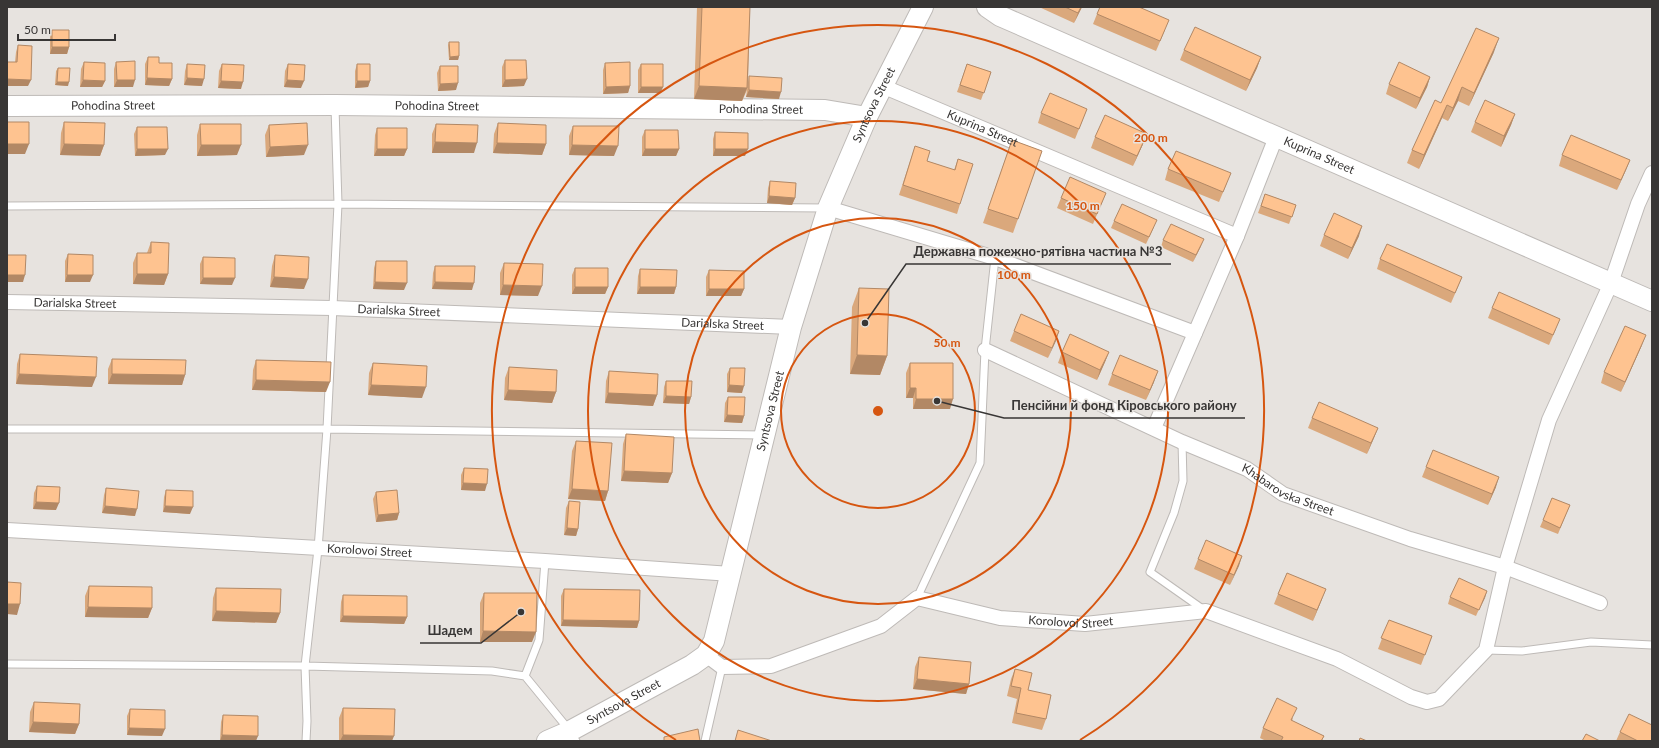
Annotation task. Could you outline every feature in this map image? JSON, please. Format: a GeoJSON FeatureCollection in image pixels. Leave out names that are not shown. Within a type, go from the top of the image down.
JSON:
{"type":"FeatureCollection","features":[{"type":"Feature","properties":{"kind":"street","name":"Syntsova Street"},"geometry":{"type":"LineString","coordinates":[[547,741],[573,736],[706,655],[714,641],[791,327],[828,208],[867,117],[923,7]]}},
{"type":"Feature","properties":{"kind":"street","name":"Kuprina Street"},"geometry":{"type":"LineString","coordinates":[[987,7],[1000,16],[1610,284],[1652,301]]}},
{"type":"Feature","properties":{"kind":"street","name":"Kuprina Street"},"geometry":{"type":"LineString","coordinates":[[882,86],[1237,236]]}},
{"type":"Feature","properties":{"kind":"street","name":"Pohodina Street"},"geometry":{"type":"LineString","coordinates":[[7,106],[335,105],[825,110],[867,117]]}},
{"type":"Feature","properties":{"kind":"street"},"geometry":{"type":"LineString","coordinates":[[1154,428],[1237,236],[1276,137]]}},
{"type":"Feature","properties":{"kind":"street"},"geometry":{"type":"LineString","coordinates":[[1486,650],[1504,567],[1549,420],[1610,284],[1638,204],[1652,172]]}},
{"type":"Feature","properties":{"kind":"street"},"geometry":{"type":"LineString","coordinates":[[828,208],[995,258],[1195,333]]}},
{"type":"Feature","properties":{"kind":"street","name":"Darialska Street"},"geometry":{"type":"LineString","coordinates":[[7,302],[332,308],[791,327]]}},
{"type":"Feature","properties":{"kind":"street","name":"Khabarovska Street"},"geometry":{"type":"LineString","coordinates":[[985,350],[1182,442],[1247,469],[1283,494],[1410,539],[1504,567],[1600,603]]}},
{"type":"Feature","properties":{"kind":"street","name":"Korolovoi Street"},"geometry":{"type":"LineString","coordinates":[[7,530],[545,561],[731,574]]}},
{"type":"Feature","properties":{"kind":"street"},"geometry":{"type":"LineString","coordinates":[[706,655],[722,667],[771,666],[881,626],[917,598]]}},
{"type":"Feature","properties":{"kind":"street","name":"Korolovoi Street"},"geometry":{"type":"LineString","coordinates":[[917,598],[1000,618],[1085,624],[1206,611],[1337,659],[1411,697],[1427,702],[1439,699],[1486,650]]}},
{"type":"Feature","properties":{"kind":"lane"},"geometry":{"type":"LineString","coordinates":[[306,741],[307,721],[305,666],[318,549],[327,428],[338,204],[335,105]]}},
{"type":"Feature","properties":{"kind":"lane"},"geometry":{"type":"LineString","coordinates":[[7,206],[338,204],[828,208]]}},
{"type":"Feature","properties":{"kind":"lane"},"geometry":{"type":"LineString","coordinates":[[917,598],[980,463],[985,350],[995,258]]}},
{"type":"Feature","properties":{"kind":"lane"},"geometry":{"type":"LineString","coordinates":[[7,428],[327,428],[764,435]]}},
{"type":"Feature","properties":{"kind":"lane"},"geometry":{"type":"LineString","coordinates":[[1182,442],[1183,481],[1174,513],[1150,572],[1206,611]]}},
{"type":"Feature","properties":{"kind":"lane"},"geometry":{"type":"LineString","coordinates":[[525,676],[539,640],[545,561]]}},
{"type":"Feature","properties":{"kind":"lane"},"geometry":{"type":"LineString","coordinates":[[1486,650],[1522,651],[1591,642],[1652,645]]}},
{"type":"Feature","properties":{"kind":"lane"},"geometry":{"type":"LineString","coordinates":[[7,664],[305,666],[492,671],[525,676],[573,736]]}},
{"type":"Feature","properties":{"kind":"lane"},"geometry":{"type":"LineString","coordinates":[[705,741],[722,667]]}},
{"type":"Feature","properties":{"kind":"building"},"geometry":{"type":"Polygon","coordinates":[[[702,7],[750,7],[747,88],[699,86],[702,7]]]}},
{"type":"Feature","properties":{"kind":"building"},"geometry":{"type":"Polygon","coordinates":[[[1065,7],[1081,7],[1078,13],[1065,7]]]}},
{"type":"Feature","properties":{"kind":"building"},"geometry":{"type":"Polygon","coordinates":[[[1100,7],[1139,7],[1169,20],[1160,41],[1097,14],[1100,7]]]}},
{"type":"Feature","properties":{"kind":"building"},"geometry":{"type":"Polygon","coordinates":[[[1195,27],[1261,57],[1250,80],[1184,50],[1195,27]]]}},
{"type":"Feature","properties":{"kind":"building"},"geometry":{"type":"Polygon","coordinates":[[[1476,28],[1499,38],[1474,93],[1462,87],[1453,108],[1447,105],[1424,155],[1412,150],[1435,100],[1441,103],[1476,28]]]}},
{"type":"Feature","properties":{"kind":"building"},"geometry":{"type":"Polygon","coordinates":[[[52,30],[69,30],[69,47],[52,47],[52,30]]]}},
{"type":"Feature","properties":{"kind":"building"},"geometry":{"type":"Polygon","coordinates":[[[449,42],[459,42],[459,56],[450,57],[449,42]]]}},
{"type":"Feature","properties":{"kind":"building"},"geometry":{"type":"Polygon","coordinates":[[[18,45],[32,46],[31,80],[7,79],[7,62],[17,62],[18,45]]]}},
{"type":"Feature","properties":{"kind":"building"},"geometry":{"type":"Polygon","coordinates":[[[148,57],[159,57],[159,63],[172,63],[172,79],[147,78],[148,57]]]}},
{"type":"Feature","properties":{"kind":"building"},"geometry":{"type":"Polygon","coordinates":[[[505,60],[526,60],[527,79],[505,80],[505,60]]]}},
{"type":"Feature","properties":{"kind":"building"},"geometry":{"type":"Polygon","coordinates":[[[135,61],[135,80],[117,80],[116,62],[135,61]]]}},
{"type":"Feature","properties":{"kind":"building"},"geometry":{"type":"Polygon","coordinates":[[[84,62],[105,63],[105,81],[83,80],[84,62]]]}},
{"type":"Feature","properties":{"kind":"building"},"geometry":{"type":"Polygon","coordinates":[[[630,62],[630,86],[606,87],[605,63],[630,62]]]}},
{"type":"Feature","properties":{"kind":"building"},"geometry":{"type":"Polygon","coordinates":[[[1399,62],[1430,77],[1420,98],[1389,84],[1399,62]]]}},
{"type":"Feature","properties":{"kind":"building"},"geometry":{"type":"Polygon","coordinates":[[[187,64],[205,65],[204,79],[187,78],[187,64]]]}},
{"type":"Feature","properties":{"kind":"building"},"geometry":{"type":"Polygon","coordinates":[[[222,64],[244,65],[243,82],[221,81],[222,64]]]}},
{"type":"Feature","properties":{"kind":"building"},"geometry":{"type":"Polygon","coordinates":[[[288,64],[305,65],[304,81],[287,80],[288,64]]]}},
{"type":"Feature","properties":{"kind":"building"},"geometry":{"type":"Polygon","coordinates":[[[357,64],[370,64],[370,81],[357,81],[357,64]]]}},
{"type":"Feature","properties":{"kind":"building"},"geometry":{"type":"Polygon","coordinates":[[[641,64],[663,64],[663,87],[641,87],[641,64]]]}},
{"type":"Feature","properties":{"kind":"building"},"geometry":{"type":"Polygon","coordinates":[[[967,64],[991,72],[984,93],[960,85],[967,64]]]}},
{"type":"Feature","properties":{"kind":"building"},"geometry":{"type":"Polygon","coordinates":[[[440,66],[458,66],[458,83],[440,84],[440,66]]]}},
{"type":"Feature","properties":{"kind":"building"},"geometry":{"type":"Polygon","coordinates":[[[58,68],[70,68],[69,82],[57,82],[58,68]]]}},
{"type":"Feature","properties":{"kind":"building"},"geometry":{"type":"Polygon","coordinates":[[[749,76],[782,78],[781,92],[749,90],[749,76]]]}},
{"type":"Feature","properties":{"kind":"building"},"geometry":{"type":"Polygon","coordinates":[[[1050,93],[1087,109],[1079,129],[1041,113],[1050,93]]]}},
{"type":"Feature","properties":{"kind":"building"},"geometry":{"type":"Polygon","coordinates":[[[1485,100],[1515,114],[1504,136],[1475,122],[1485,100]]]}},
{"type":"Feature","properties":{"kind":"building"},"geometry":{"type":"Polygon","coordinates":[[[1105,115],[1147,134],[1137,156],[1095,137],[1105,115]]]}},
{"type":"Feature","properties":{"kind":"building"},"geometry":{"type":"Polygon","coordinates":[[[7,122],[29,122],[29,144],[7,144],[7,122]]]}},
{"type":"Feature","properties":{"kind":"building"},"geometry":{"type":"Polygon","coordinates":[[[64,122],[105,123],[104,145],[64,144],[64,122]]]}},
{"type":"Feature","properties":{"kind":"building"},"geometry":{"type":"Polygon","coordinates":[[[307,123],[308,145],[270,147],[269,125],[307,123]]]}},
{"type":"Feature","properties":{"kind":"building"},"geometry":{"type":"Polygon","coordinates":[[[498,123],[546,125],[546,144],[497,143],[498,123]]]}},
{"type":"Feature","properties":{"kind":"building"},"geometry":{"type":"Polygon","coordinates":[[[200,124],[241,124],[241,145],[201,145],[200,124]]]}},
{"type":"Feature","properties":{"kind":"building"},"geometry":{"type":"Polygon","coordinates":[[[436,124],[478,125],[477,143],[435,142],[436,124]]]}},
{"type":"Feature","properties":{"kind":"building"},"geometry":{"type":"Polygon","coordinates":[[[573,126],[619,126],[618,146],[572,145],[573,126]]]}},
{"type":"Feature","properties":{"kind":"building"},"geometry":{"type":"Polygon","coordinates":[[[137,127],[167,127],[168,149],[137,149],[137,127]]]}},
{"type":"Feature","properties":{"kind":"building"},"geometry":{"type":"Polygon","coordinates":[[[377,128],[407,128],[407,149],[377,149],[377,128]]]}},
{"type":"Feature","properties":{"kind":"building"},"geometry":{"type":"Polygon","coordinates":[[[645,130],[678,130],[679,149],[645,149],[645,130]]]}},
{"type":"Feature","properties":{"kind":"building"},"geometry":{"type":"Polygon","coordinates":[[[715,132],[748,133],[748,149],[715,149],[715,132]]]}},
{"type":"Feature","properties":{"kind":"building"},"geometry":{"type":"Polygon","coordinates":[[[1571,135],[1630,160],[1621,180],[1562,155],[1571,135]]]}},
{"type":"Feature","properties":{"kind":"building"},"geometry":{"type":"Polygon","coordinates":[[[1012,140],[1042,151],[1018,219],[988,209],[1012,140]]]}},
{"type":"Feature","properties":{"kind":"building"},"geometry":{"type":"Polygon","coordinates":[[[915,146],[930,151],[927,161],[955,170],[958,159],[973,164],[960,204],[903,185],[915,146]]]}},
{"type":"Feature","properties":{"kind":"building"},"geometry":{"type":"Polygon","coordinates":[[[1176,151],[1231,173],[1223,192],[1168,169],[1176,151]]]}},
{"type":"Feature","properties":{"kind":"building"},"geometry":{"type":"Polygon","coordinates":[[[1070,177],[1106,193],[1097,214],[1061,198],[1070,177]]]}},
{"type":"Feature","properties":{"kind":"building"},"geometry":{"type":"Polygon","coordinates":[[[770,181],[796,183],[795,198],[769,196],[770,181]]]}},
{"type":"Feature","properties":{"kind":"building"},"geometry":{"type":"Polygon","coordinates":[[[1265,194],[1296,205],[1292,217],[1261,206],[1265,194]]]}},
{"type":"Feature","properties":{"kind":"building"},"geometry":{"type":"Polygon","coordinates":[[[1122,204],[1157,220],[1149,237],[1114,221],[1122,204]]]}},
{"type":"Feature","properties":{"kind":"building"},"geometry":{"type":"Polygon","coordinates":[[[1334,213],[1362,226],[1352,248],[1324,235],[1334,213]]]}},
{"type":"Feature","properties":{"kind":"building"},"geometry":{"type":"Polygon","coordinates":[[[1171,224],[1204,239],[1196,255],[1163,240],[1171,224]]]}},
{"type":"Feature","properties":{"kind":"building"},"geometry":{"type":"Polygon","coordinates":[[[151,242],[169,243],[168,274],[137,274],[137,253],[151,253],[151,242]]]}},
{"type":"Feature","properties":{"kind":"building"},"geometry":{"type":"Polygon","coordinates":[[[1387,244],[1462,277],[1455,293],[1380,259],[1387,244]]]}},
{"type":"Feature","properties":{"kind":"building"},"geometry":{"type":"Polygon","coordinates":[[[68,254],[93,255],[93,275],[67,275],[68,254]]]}},
{"type":"Feature","properties":{"kind":"building"},"geometry":{"type":"Polygon","coordinates":[[[7,255],[26,255],[25,275],[7,275],[7,255]]]}},
{"type":"Feature","properties":{"kind":"building"},"geometry":{"type":"Polygon","coordinates":[[[275,255],[309,257],[308,279],[274,277],[275,255]]]}},
{"type":"Feature","properties":{"kind":"building"},"geometry":{"type":"Polygon","coordinates":[[[203,257],[235,258],[235,278],[203,278],[203,257]]]}},
{"type":"Feature","properties":{"kind":"building"},"geometry":{"type":"Polygon","coordinates":[[[376,261],[407,261],[407,283],[375,282],[376,261]]]}},
{"type":"Feature","properties":{"kind":"building"},"geometry":{"type":"Polygon","coordinates":[[[504,263],[543,264],[542,286],[503,285],[504,263]]]}},
{"type":"Feature","properties":{"kind":"building"},"geometry":{"type":"Polygon","coordinates":[[[435,266],[475,266],[474,283],[435,282],[435,266]]]}},
{"type":"Feature","properties":{"kind":"building"},"geometry":{"type":"Polygon","coordinates":[[[575,268],[608,268],[608,287],[575,287],[575,268]]]}},
{"type":"Feature","properties":{"kind":"building"},"geometry":{"type":"Polygon","coordinates":[[[640,269],[677,270],[676,287],[640,287],[640,269]]]}},
{"type":"Feature","properties":{"kind":"building"},"geometry":{"type":"Polygon","coordinates":[[[709,270],[744,271],[744,289],[709,289],[709,270]]]}},
{"type":"Feature","properties":{"kind":"building"},"geometry":{"type":"Polygon","coordinates":[[[859,288],[889,289],[887,356],[857,355],[859,288]]]}},
{"type":"Feature","properties":{"kind":"building"},"geometry":{"type":"Polygon","coordinates":[[[1499,292],[1560,319],[1553,335],[1492,308],[1499,292]]]}},
{"type":"Feature","properties":{"kind":"building"},"geometry":{"type":"Polygon","coordinates":[[[1021,314],[1059,331],[1052,348],[1014,331],[1021,314]]]}},
{"type":"Feature","properties":{"kind":"building"},"geometry":{"type":"Polygon","coordinates":[[[1625,326],[1646,335],[1625,382],[1604,372],[1625,326]]]}},
{"type":"Feature","properties":{"kind":"building"},"geometry":{"type":"Polygon","coordinates":[[[1070,334],[1109,352],[1100,370],[1062,352],[1070,334]]]}},
{"type":"Feature","properties":{"kind":"building"},"geometry":{"type":"Polygon","coordinates":[[[20,354],[97,357],[96,377],[19,374],[20,354]]]}},
{"type":"Feature","properties":{"kind":"building"},"geometry":{"type":"Polygon","coordinates":[[[1120,355],[1158,371],[1150,390],[1112,374],[1120,355]]]}},
{"type":"Feature","properties":{"kind":"building"},"geometry":{"type":"Polygon","coordinates":[[[112,359],[186,360],[185,375],[112,374],[112,359]]]}},
{"type":"Feature","properties":{"kind":"building"},"geometry":{"type":"Polygon","coordinates":[[[256,360],[331,362],[330,382],[256,380],[256,360]]]}},
{"type":"Feature","properties":{"kind":"building"},"geometry":{"type":"Polygon","coordinates":[[[373,363],[427,366],[426,387],[371,385],[373,363]]]}},
{"type":"Feature","properties":{"kind":"building"},"geometry":{"type":"Polygon","coordinates":[[[910,363],[953,363],[953,399],[916,399],[916,388],[910,388],[910,363]]]}},
{"type":"Feature","properties":{"kind":"building"},"geometry":{"type":"Polygon","coordinates":[[[509,367],[557,370],[556,392],[508,390],[509,367]]]}},
{"type":"Feature","properties":{"kind":"building"},"geometry":{"type":"Polygon","coordinates":[[[730,368],[745,368],[744,386],[729,385],[730,368]]]}},
{"type":"Feature","properties":{"kind":"building"},"geometry":{"type":"Polygon","coordinates":[[[609,371],[658,374],[657,395],[608,393],[609,371]]]}},
{"type":"Feature","properties":{"kind":"building"},"geometry":{"type":"Polygon","coordinates":[[[666,381],[692,381],[691,397],[666,396],[666,381]]]}},
{"type":"Feature","properties":{"kind":"building"},"geometry":{"type":"Polygon","coordinates":[[[728,397],[745,397],[744,416],[727,415],[728,397]]]}},
{"type":"Feature","properties":{"kind":"building"},"geometry":{"type":"Polygon","coordinates":[[[1319,402],[1378,428],[1371,443],[1312,418],[1319,402]]]}},
{"type":"Feature","properties":{"kind":"building"},"geometry":{"type":"Polygon","coordinates":[[[626,434],[674,437],[672,473],[624,471],[626,434]]]}},
{"type":"Feature","properties":{"kind":"building"},"geometry":{"type":"Polygon","coordinates":[[[576,441],[612,443],[608,491],[572,489],[576,441]]]}},
{"type":"Feature","properties":{"kind":"building"},"geometry":{"type":"Polygon","coordinates":[[[1433,450],[1499,477],[1492,494],[1426,467],[1433,450]]]}},
{"type":"Feature","properties":{"kind":"building"},"geometry":{"type":"Polygon","coordinates":[[[464,468],[488,469],[487,484],[463,483],[464,468]]]}},
{"type":"Feature","properties":{"kind":"building"},"geometry":{"type":"Polygon","coordinates":[[[37,486],[60,487],[59,503],[36,502],[37,486]]]}},
{"type":"Feature","properties":{"kind":"building"},"geometry":{"type":"Polygon","coordinates":[[[106,488],[139,491],[137,509],[105,506],[106,488]]]}},
{"type":"Feature","properties":{"kind":"building"},"geometry":{"type":"Polygon","coordinates":[[[166,490],[193,491],[193,507],[165,506],[166,490]]]}},
{"type":"Feature","properties":{"kind":"building"},"geometry":{"type":"Polygon","coordinates":[[[397,490],[399,513],[378,515],[376,492],[397,490]]]}},
{"type":"Feature","properties":{"kind":"building"},"geometry":{"type":"Polygon","coordinates":[[[1552,498],[1570,505],[1560,528],[1543,520],[1552,498]]]}},
{"type":"Feature","properties":{"kind":"building"},"geometry":{"type":"Polygon","coordinates":[[[569,501],[580,502],[578,529],[567,528],[569,501]]]}},
{"type":"Feature","properties":{"kind":"building"},"geometry":{"type":"Polygon","coordinates":[[[1206,540],[1242,556],[1234,575],[1198,559],[1206,540]]]}},
{"type":"Feature","properties":{"kind":"building"},"geometry":{"type":"Polygon","coordinates":[[[1287,573],[1326,589],[1317,610],[1278,594],[1287,573]]]}},
{"type":"Feature","properties":{"kind":"building"},"geometry":{"type":"Polygon","coordinates":[[[1459,578],[1487,591],[1479,610],[1450,597],[1459,578]]]}},
{"type":"Feature","properties":{"kind":"building"},"geometry":{"type":"Polygon","coordinates":[[[7,582],[21,583],[20,604],[7,604],[7,582]]]}},
{"type":"Feature","properties":{"kind":"building"},"geometry":{"type":"Polygon","coordinates":[[[89,586],[152,587],[152,608],[88,607],[89,586]]]}},
{"type":"Feature","properties":{"kind":"building"},"geometry":{"type":"Polygon","coordinates":[[[216,588],[281,589],[280,613],[216,611],[216,588]]]}},
{"type":"Feature","properties":{"kind":"building"},"geometry":{"type":"Polygon","coordinates":[[[564,589],[640,590],[639,621],[563,620],[564,589]]]}},
{"type":"Feature","properties":{"kind":"building"},"geometry":{"type":"Polygon","coordinates":[[[484,593],[537,593],[536,632],[483,631],[484,593]]]}},
{"type":"Feature","properties":{"kind":"building"},"geometry":{"type":"Polygon","coordinates":[[[343,595],[407,596],[407,617],[343,616],[343,595]]]}},
{"type":"Feature","properties":{"kind":"building"},"geometry":{"type":"Polygon","coordinates":[[[1389,620],[1432,636],[1425,655],[1381,638],[1389,620]]]}},
{"type":"Feature","properties":{"kind":"building"},"geometry":{"type":"Polygon","coordinates":[[[919,657],[971,662],[969,684],[917,679],[919,657]]]}},
{"type":"Feature","properties":{"kind":"building"},"geometry":{"type":"Polygon","coordinates":[[[1015,669],[1032,673],[1028,690],[1051,695],[1046,719],[1016,713],[1021,688],[1011,686],[1015,669]]]}},
{"type":"Feature","properties":{"kind":"building"},"geometry":{"type":"Polygon","coordinates":[[[1277,698],[1297,708],[1291,720],[1324,736],[1321,741],[1281,741],[1283,737],[1263,728],[1277,698]]]}},
{"type":"Feature","properties":{"kind":"building"},"geometry":{"type":"Polygon","coordinates":[[[34,702],[80,704],[79,724],[33,722],[34,702]]]}},
{"type":"Feature","properties":{"kind":"building"},"geometry":{"type":"Polygon","coordinates":[[[343,708],[395,709],[394,736],[343,735],[343,708]]]}},
{"type":"Feature","properties":{"kind":"building"},"geometry":{"type":"Polygon","coordinates":[[[130,709],[165,710],[165,729],[129,728],[130,709]]]}},
{"type":"Feature","properties":{"kind":"building"},"geometry":{"type":"Polygon","coordinates":[[[1629,714],[1652,725],[1652,741],[1638,741],[1620,732],[1629,714]]]}},
{"type":"Feature","properties":{"kind":"building"},"geometry":{"type":"Polygon","coordinates":[[[223,715],[258,716],[258,736],[222,735],[223,715]]]}},
{"type":"Feature","properties":{"kind":"building"},"geometry":{"type":"Polygon","coordinates":[[[698,729],[700,741],[664,741],[664,737],[698,729]]]}},
{"type":"Feature","properties":{"kind":"building"},"geometry":{"type":"Polygon","coordinates":[[[738,730],[772,741],[735,741],[738,730]]]}},
{"type":"Feature","properties":{"kind":"building"},"geometry":{"type":"Polygon","coordinates":[[[1586,734],[1600,741],[1582,741],[1586,734]]]}},
{"type":"Feature","properties":{"kind":"building"},"geometry":{"type":"Polygon","coordinates":[[[1360,738],[1367,741],[1359,741],[1360,738]]]}},
{"type":"Feature","properties":{"kind":"place","name":"Державна пожежно-рятівна частина №3"},"geometry":{"type":"Point","coordinates":[865,323]}},
{"type":"Feature","properties":{"kind":"place","name":"Пенсійни й фонд Кіровського району"},"geometry":{"type":"Point","coordinates":[937,401]}},
{"type":"Feature","properties":{"kind":"place","name":"Шадем"},"geometry":{"type":"Point","coordinates":[521,612]}}]}
